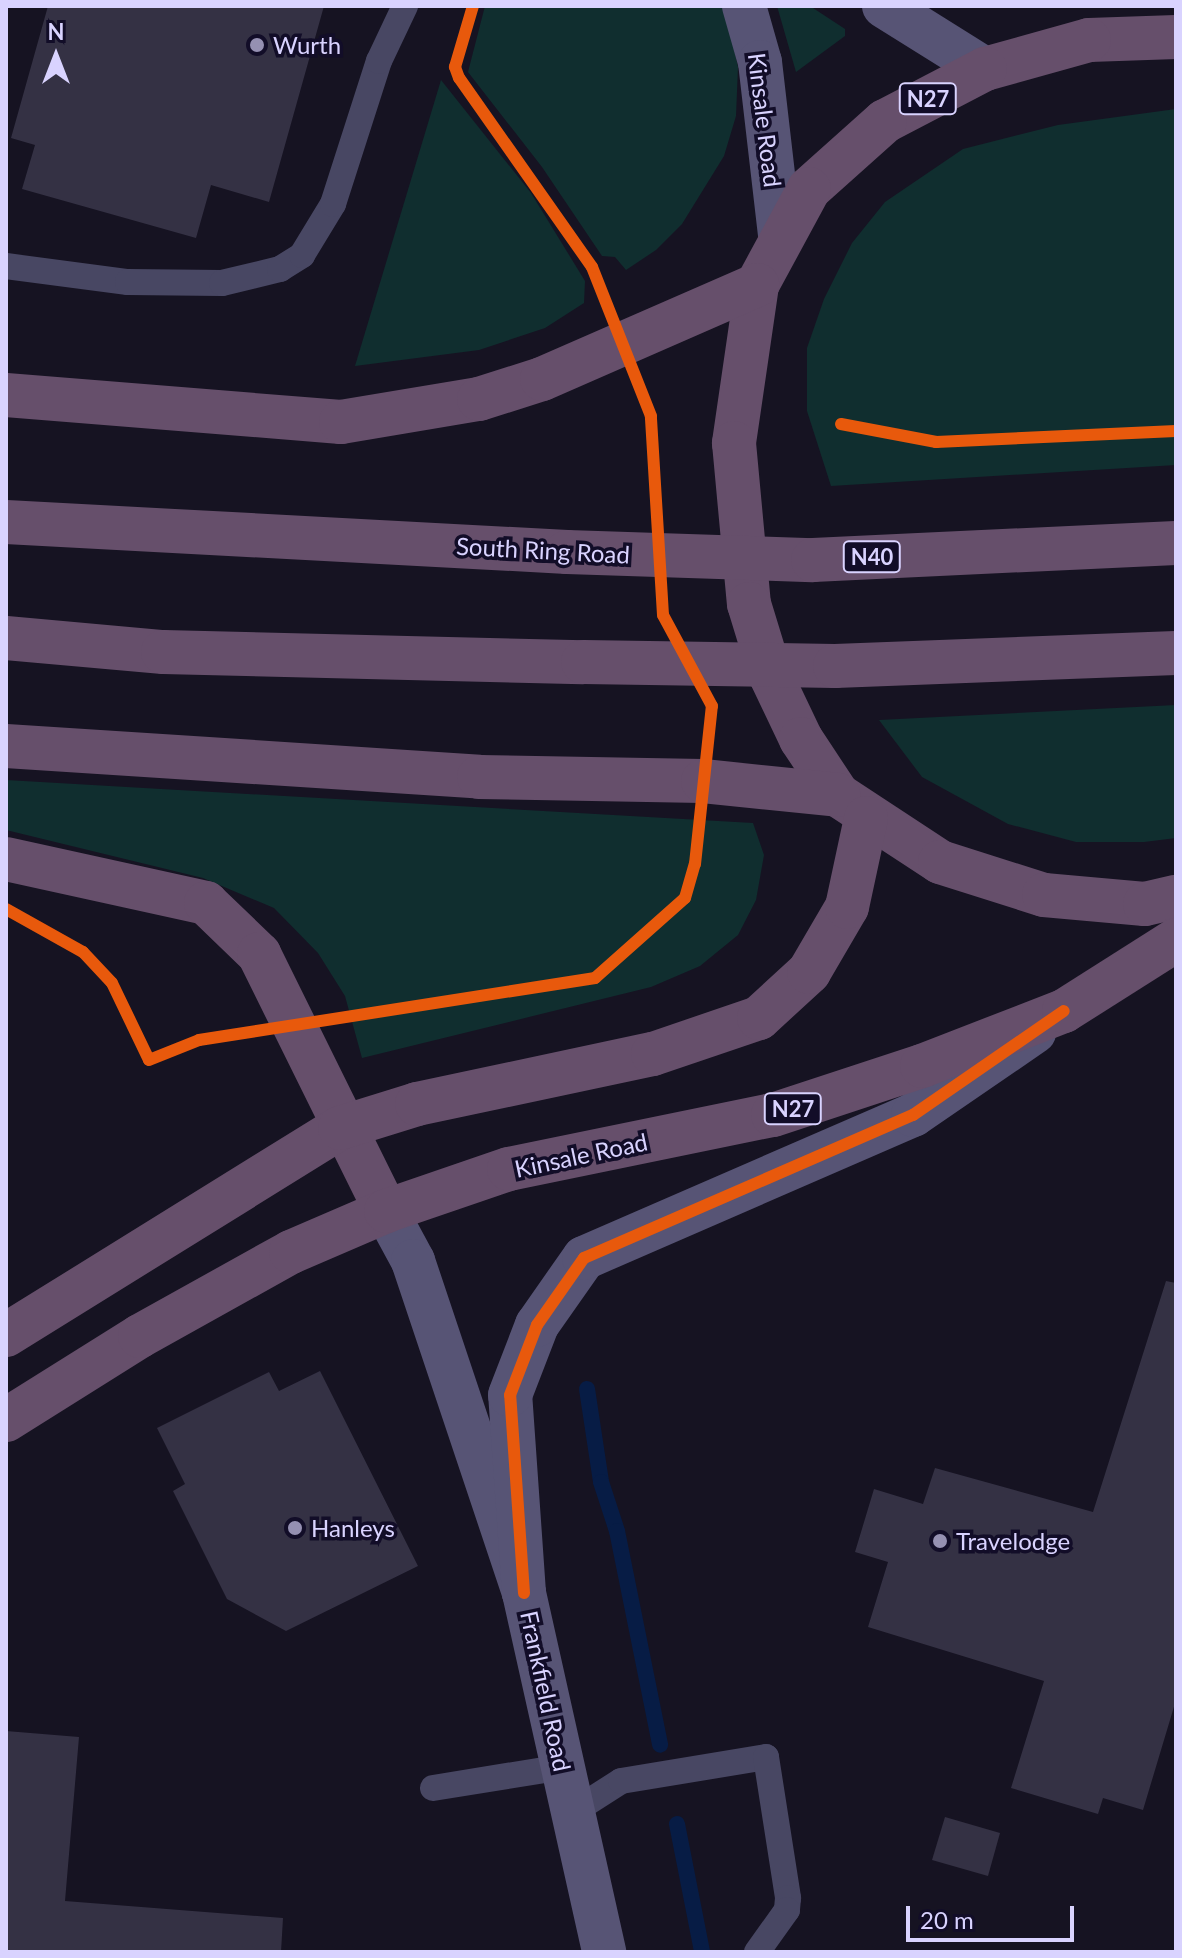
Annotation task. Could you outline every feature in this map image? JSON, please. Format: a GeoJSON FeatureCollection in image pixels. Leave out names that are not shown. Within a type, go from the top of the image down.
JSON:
{"type":"FeatureCollection","features":[{"type":"Feature","properties":{"kind":"highway","name":"N27"},"geometry":{"type":"LineString","coordinates":[[1176,37],[1089,40],[985,69],[885,121],[809,189],[780,236],[757,285],[734,443],[749,604],[771,676],[801,739],[852,806],[940,862],[1044,895],[1145,904],[1176,897]]}},
{"type":"Feature","properties":{"kind":"highway"},"geometry":{"type":"LineString","coordinates":[[6,395],[341,422],[479,399],[542,379],[757,285]]}},
{"type":"Feature","properties":{"kind":"highway","name":"South Ring Road"},"geometry":{"type":"LineString","coordinates":[[6,522],[567,552],[813,560],[1176,543]]}},
{"type":"Feature","properties":{"kind":"highway"},"geometry":{"type":"LineString","coordinates":[[6,638],[163,652],[835,666],[1176,653]]}},
{"type":"Feature","properties":{"kind":"highway"},"geometry":{"type":"LineString","coordinates":[[6,746],[169,761],[479,777],[703,781],[852,806],[847,907],[809,972],[759,1018],[653,1054],[417,1104],[340,1128],[6,1335]]}},
{"type":"Feature","properties":{"kind":"highway"},"geometry":{"type":"LineString","coordinates":[[6,859],[206,903],[259,954],[340,1128],[386,1211]]}},
{"type":"Feature","properties":{"kind":"highway","name":"Kinsale Road"},"geometry":{"type":"LineString","coordinates":[[6,1420],[140,1336],[291,1252],[386,1211],[509,1169],[773,1115],[1064,1011],[1176,940]]}},
{"type":"Feature","properties":{"kind":"street","name":"Kinsale Road"},"geometry":{"type":"LineString","coordinates":[[744,6],[760,62],[780,236]]}},
{"type":"Feature","properties":{"kind":"street"},"geometry":{"type":"LineString","coordinates":[[884,6],[985,69]]}},
{"type":"Feature","properties":{"kind":"street"},"geometry":{"type":"LineString","coordinates":[[524,1593],[510,1395],[537,1325],[584,1258],[913,1115],[1064,1011]]}},
{"type":"Feature","properties":{"kind":"street","name":"Frankfield Road"},"geometry":{"type":"LineString","coordinates":[[386,1211],[413,1261],[524,1593],[604,1952]]}},
{"type":"Feature","properties":{"kind":"lane"},"geometry":{"type":"LineString","coordinates":[[6,266],[128,282],[222,283],[280,269],[302,255],[333,204],[379,61],[405,6]]}},
{"type":"Feature","properties":{"kind":"lane"},"geometry":{"type":"LineString","coordinates":[[571,1813],[621,1781],[766,1757],[788,1898],[787,1910],[757,1952]]}},
{"type":"Feature","properties":{"kind":"lane"},"geometry":{"type":"LineString","coordinates":[[433,1788],[562,1767]]}},
{"type":"Feature","properties":{"kind":"green space"},"geometry":{"type":"Polygon","coordinates":[[[485,6],[725,6],[738,67],[736,116],[724,156],[682,224],[656,250],[626,270],[615,257],[602,256],[542,167],[468,72],[485,6]]]}},
{"type":"Feature","properties":{"kind":"green space"},"geometry":{"type":"Polygon","coordinates":[[[777,6],[810,6],[845,29],[845,36],[796,72],[777,6]]]}},
{"type":"Feature","properties":{"kind":"green space"},"geometry":{"type":"Polygon","coordinates":[[[441,80],[531,193],[585,281],[584,303],[545,328],[479,350],[355,366],[441,80]]]}},
{"type":"Feature","properties":{"kind":"green space"},"geometry":{"type":"Polygon","coordinates":[[[1176,109],[1176,465],[831,486],[807,411],[807,348],[824,299],[852,243],[885,202],[963,149],[1058,125],[1176,109]]]}},
{"type":"Feature","properties":{"kind":"green space"},"geometry":{"type":"Polygon","coordinates":[[[1176,705],[1176,838],[1144,842],[1076,842],[1008,824],[922,777],[879,720],[1176,705]]]}},
{"type":"Feature","properties":{"kind":"green space"},"geometry":{"type":"Polygon","coordinates":[[[6,780],[753,823],[764,855],[756,900],[738,935],[700,966],[651,987],[362,1058],[345,996],[318,953],[274,908],[203,878],[6,830],[6,780]]]}},
{"type":"Feature","properties":{"kind":"building"},"geometry":{"type":"Polygon","coordinates":[[[48,6],[324,6],[269,202],[211,185],[196,238],[22,189],[35,145],[11,138],[48,6]]]}},
{"type":"Feature","properties":{"kind":"building","name":"Travelodge"},"geometry":{"type":"Polygon","coordinates":[[[1166,1281],[1176,1283],[1176,1700],[1143,1810],[1103,1798],[1098,1814],[1011,1788],[1044,1681],[868,1627],[888,1562],[855,1552],[874,1489],[923,1504],[935,1468],[1093,1512],[1166,1281]]]}},
{"type":"Feature","properties":{"kind":"building","name":"Hanleys"},"geometry":{"type":"Polygon","coordinates":[[[320,1371],[418,1566],[286,1631],[227,1599],[173,1491],[185,1484],[157,1428],[269,1372],[279,1391],[320,1371]]]}},
{"type":"Feature","properties":{"kind":"building"},"geometry":{"type":"Polygon","coordinates":[[[6,1731],[79,1737],[65,1901],[283,1918],[281,1952],[6,1952],[6,1731]]]}},
{"type":"Feature","properties":{"kind":"building"},"geometry":{"type":"Polygon","coordinates":[[[945,1817],[1000,1833],[988,1876],[932,1860],[945,1817]]]}},
{"type":"Feature","properties":{"kind":"waterway"},"geometry":{"type":"LineString","coordinates":[[587,1389],[601,1482],[617,1531],[660,1745]]}},
{"type":"Feature","properties":{"kind":"waterway"},"geometry":{"type":"LineString","coordinates":[[677,1824],[702,1952]]}},
{"type":"Feature","properties":{"kind":"cycle path"},"geometry":{"type":"LineString","coordinates":[[6,909],[83,952],[112,983],[149,1060],[199,1040],[595,978],[685,898],[695,864],[712,706],[663,615],[651,416],[592,267],[459,78],[455,67],[473,6]]}},
{"type":"Feature","properties":{"kind":"cycle path"},"geometry":{"type":"LineString","coordinates":[[841,424],[936,442],[1176,431]]}},
{"type":"Feature","properties":{"kind":"cycle path"},"geometry":{"type":"LineString","coordinates":[[524,1593],[510,1395],[537,1325],[584,1258],[913,1115],[1064,1011]]}},
{"type":"Feature","properties":{"kind":"place","name":"Wurth"},"geometry":{"type":"Point","coordinates":[257,45]}},
{"type":"Feature","properties":{"kind":"place","name":"Hanleys"},"geometry":{"type":"Point","coordinates":[295,1528]}},
{"type":"Feature","properties":{"kind":"place","name":"Travelodge"},"geometry":{"type":"Point","coordinates":[940,1541]}}]}
